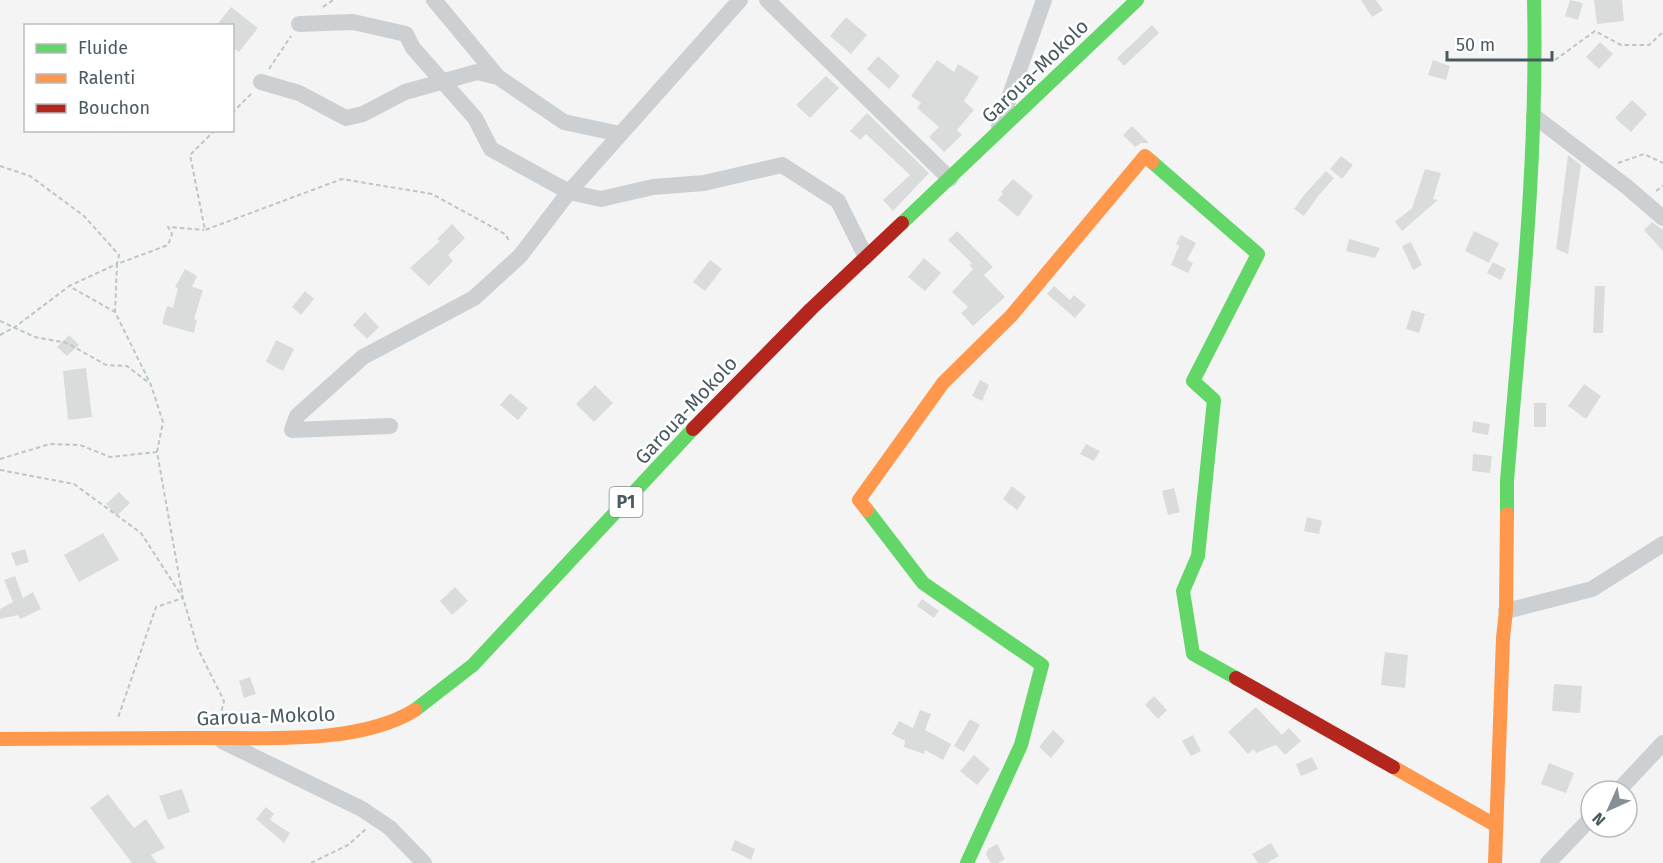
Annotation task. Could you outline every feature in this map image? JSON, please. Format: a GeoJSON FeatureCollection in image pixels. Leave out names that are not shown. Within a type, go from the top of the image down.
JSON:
{"type":"FeatureCollection","features":[{"type":"Feature","properties":{"kind":"main road","name":"Garoua-Mokolo"},"geometry":{"type":"LineString","coordinates":[[0,739],[312,737],[351,732],[399,720],[423,705],[472,665],[730,390],[811,309],[1137,0]]}},
{"type":"Feature","properties":{"kind":"main road"},"geometry":{"type":"LineString","coordinates":[[1495,863],[1503,638],[1506,611],[1507,481],[1528,219],[1536,73],[1534,0]]}},
{"type":"Feature","properties":{"kind":"main road"},"geometry":{"type":"LineString","coordinates":[[967,863],[1021,745],[1042,665],[922,583],[859,500],[943,383],[1011,316],[1145,156],[1258,254],[1193,381],[1214,400],[1198,556],[1183,591],[1193,654],[1495,825]]}},
{"type":"Feature","properties":{"kind":"street"},"geometry":{"type":"LineString","coordinates":[[434,0],[498,77],[564,122],[620,134]]}},
{"type":"Feature","properties":{"kind":"street"},"geometry":{"type":"LineString","coordinates":[[390,426],[292,430],[297,416],[363,357],[474,298],[520,256],[569,192],[740,0]]}},
{"type":"Feature","properties":{"kind":"street"},"geometry":{"type":"LineString","coordinates":[[767,0],[950,179]]}},
{"type":"Feature","properties":{"kind":"street"},"geometry":{"type":"LineString","coordinates":[[996,135],[1044,0]]}},
{"type":"Feature","properties":{"kind":"street"},"geometry":{"type":"LineString","coordinates":[[299,24],[353,22],[406,34],[413,48],[476,118],[491,149],[569,192],[601,199],[653,188],[704,183],[782,165],[838,201],[866,257]]}},
{"type":"Feature","properties":{"kind":"street"},"geometry":{"type":"LineString","coordinates":[[261,82],[299,93],[346,118],[363,114],[405,92],[443,81],[477,72],[498,77]]}},
{"type":"Feature","properties":{"kind":"street"},"geometry":{"type":"LineString","coordinates":[[1533,116],[1627,187],[1663,218]]}},
{"type":"Feature","properties":{"kind":"street"},"geometry":{"type":"LineString","coordinates":[[1506,611],[1592,589],[1663,544]]}},
{"type":"Feature","properties":{"kind":"street"},"geometry":{"type":"LineString","coordinates":[[215,738],[333,794],[377,819],[390,828],[424,863]]}},
{"type":"Feature","properties":{"kind":"street"},"geometry":{"type":"LineString","coordinates":[[1629,779],[1663,743]]}},
{"type":"Feature","properties":{"kind":"street"},"geometry":{"type":"LineString","coordinates":[[1548,863],[1579,831]]}},
{"type":"Feature","properties":{"kind":"path"},"geometry":{"type":"LineString","coordinates":[[234,111],[256,89],[299,24],[333,0]]}},
{"type":"Feature","properties":{"kind":"path"},"geometry":{"type":"LineString","coordinates":[[1536,73],[1595,31],[1621,45],[1649,45],[1663,32]]}},
{"type":"Feature","properties":{"kind":"path"},"geometry":{"type":"LineString","coordinates":[[205,230],[190,155],[213,132]]}},
{"type":"Feature","properties":{"kind":"path"},"geometry":{"type":"LineString","coordinates":[[0,166],[30,176],[84,216],[119,255],[116,312],[151,385],[163,422],[157,452],[183,598],[198,649],[224,701],[215,738]]}},
{"type":"Feature","properties":{"kind":"path"},"geometry":{"type":"LineString","coordinates":[[0,335],[15,327],[69,286],[117,264],[168,245],[172,234],[168,227],[205,230],[342,179],[432,194],[505,234],[520,256]]}},
{"type":"Feature","properties":{"kind":"path"},"geometry":{"type":"LineString","coordinates":[[69,286],[116,312]]}},
{"type":"Feature","properties":{"kind":"path"},"geometry":{"type":"LineString","coordinates":[[0,321],[35,337],[68,343],[106,365],[127,366],[151,385]]}},
{"type":"Feature","properties":{"kind":"path"},"geometry":{"type":"LineString","coordinates":[[0,459],[50,444],[80,445],[110,457],[157,452]]}},
{"type":"Feature","properties":{"kind":"path"},"geometry":{"type":"LineString","coordinates":[[0,470],[74,484],[141,533],[183,598]]}},
{"type":"Feature","properties":{"kind":"path"},"geometry":{"type":"LineString","coordinates":[[116,725],[156,607],[183,598]]}},
{"type":"Feature","properties":{"kind":"path"},"geometry":{"type":"LineString","coordinates":[[311,863],[348,845],[377,819]]}},
{"type":"Feature","properties":{"kind":"building"},"geometry":{"type":"Polygon","coordinates":[[[1361,0],[1376,0],[1383,10],[1372,17],[1361,0]]]}},
{"type":"Feature","properties":{"kind":"building"},"geometry":{"type":"Polygon","coordinates":[[[1570,0],[1583,3],[1578,20],[1565,16],[1570,0]]]}},
{"type":"Feature","properties":{"kind":"building"},"geometry":{"type":"Polygon","coordinates":[[[1594,0],[1622,0],[1624,21],[1597,24],[1594,0]]]}},
{"type":"Feature","properties":{"kind":"building"},"geometry":{"type":"Polygon","coordinates":[[[231,7],[258,28],[239,52],[234,48],[234,24],[218,24],[231,7]]]}},
{"type":"Feature","properties":{"kind":"building"},"geometry":{"type":"Polygon","coordinates":[[[846,17],[867,35],[851,54],[830,36],[846,17]]]}},
{"type":"Feature","properties":{"kind":"building"},"geometry":{"type":"Polygon","coordinates":[[[1152,25],[1159,33],[1124,66],[1117,58],[1152,25]]]}},
{"type":"Feature","properties":{"kind":"building"},"geometry":{"type":"Polygon","coordinates":[[[1600,42],[1613,54],[1599,69],[1586,57],[1600,42]]]}},
{"type":"Feature","properties":{"kind":"building"},"geometry":{"type":"Polygon","coordinates":[[[878,56],[900,76],[889,89],[867,69],[878,56]]]}},
{"type":"Feature","properties":{"kind":"building"},"geometry":{"type":"Polygon","coordinates":[[[937,60],[954,72],[958,64],[979,77],[964,101],[974,110],[957,130],[962,135],[944,152],[929,137],[939,127],[917,108],[921,103],[911,96],[937,60]]]}},
{"type":"Feature","properties":{"kind":"building"},"geometry":{"type":"Polygon","coordinates":[[[1433,60],[1450,66],[1446,80],[1428,75],[1433,60]]]}},
{"type":"Feature","properties":{"kind":"building"},"geometry":{"type":"Polygon","coordinates":[[[826,76],[839,88],[810,118],[796,105],[826,76]]]}},
{"type":"Feature","properties":{"kind":"building"},"geometry":{"type":"Polygon","coordinates":[[[1632,100],[1647,114],[1631,132],[1615,118],[1632,100]]]}},
{"type":"Feature","properties":{"kind":"building"},"geometry":{"type":"Polygon","coordinates":[[[867,113],[929,173],[893,211],[883,200],[910,175],[866,134],[860,140],[850,131],[867,113]]]}},
{"type":"Feature","properties":{"kind":"building"},"geometry":{"type":"Polygon","coordinates":[[[1132,126],[1149,143],[1141,143],[1135,147],[1123,135],[1132,126]]]}},
{"type":"Feature","properties":{"kind":"building"},"geometry":{"type":"Polygon","coordinates":[[[1568,155],[1581,165],[1568,254],[1556,249],[1568,155]]]}},
{"type":"Feature","properties":{"kind":"building"},"geometry":{"type":"Polygon","coordinates":[[[1341,156],[1353,165],[1342,179],[1330,169],[1341,156]]]}},
{"type":"Feature","properties":{"kind":"building"},"geometry":{"type":"Polygon","coordinates":[[[1425,169],[1441,173],[1433,199],[1438,200],[1402,231],[1395,222],[1412,208],[1425,169]]]}},
{"type":"Feature","properties":{"kind":"building"},"geometry":{"type":"Polygon","coordinates":[[[1326,171],[1334,178],[1304,216],[1294,209],[1326,171]]]}},
{"type":"Feature","properties":{"kind":"building"},"geometry":{"type":"Polygon","coordinates":[[[1013,179],[1033,196],[1018,217],[998,200],[1003,193],[1001,192],[1013,179]]]}},
{"type":"Feature","properties":{"kind":"building"},"geometry":{"type":"Polygon","coordinates":[[[1652,222],[1663,230],[1663,251],[1644,230],[1652,222]]]}},
{"type":"Feature","properties":{"kind":"building"},"geometry":{"type":"Polygon","coordinates":[[[452,224],[465,238],[448,255],[453,261],[429,286],[410,268],[440,241],[437,239],[452,224]]]}},
{"type":"Feature","properties":{"kind":"building"},"geometry":{"type":"Polygon","coordinates":[[[957,231],[993,267],[984,275],[1005,297],[973,326],[961,313],[968,307],[952,292],[973,269],[969,265],[972,263],[948,240],[957,231]]]}},
{"type":"Feature","properties":{"kind":"building"},"geometry":{"type":"Polygon","coordinates":[[[1474,231],[1499,243],[1489,263],[1465,251],[1474,231]]]}},
{"type":"Feature","properties":{"kind":"building"},"geometry":{"type":"Polygon","coordinates":[[[1181,235],[1196,243],[1187,260],[1193,263],[1188,273],[1171,265],[1179,246],[1176,244],[1181,235]]]}},
{"type":"Feature","properties":{"kind":"building"},"geometry":{"type":"Polygon","coordinates":[[[1349,239],[1380,248],[1375,258],[1346,251],[1349,239]]]}},
{"type":"Feature","properties":{"kind":"building"},"geometry":{"type":"Polygon","coordinates":[[[1411,242],[1422,265],[1413,270],[1402,246],[1411,242]]]}},
{"type":"Feature","properties":{"kind":"building"},"geometry":{"type":"Polygon","coordinates":[[[924,258],[941,273],[925,291],[908,277],[924,258]]]}},
{"type":"Feature","properties":{"kind":"building"},"geometry":{"type":"Polygon","coordinates":[[[710,260],[722,269],[705,291],[693,282],[710,260]]]}},
{"type":"Feature","properties":{"kind":"building"},"geometry":{"type":"Polygon","coordinates":[[[1493,262],[1506,269],[1501,280],[1487,273],[1493,262]]]}},
{"type":"Feature","properties":{"kind":"building"},"geometry":{"type":"Polygon","coordinates":[[[185,269],[197,276],[192,287],[203,290],[194,319],[197,320],[194,333],[162,324],[167,306],[173,308],[178,288],[175,287],[185,269]]]}},
{"type":"Feature","properties":{"kind":"building"},"geometry":{"type":"Polygon","coordinates":[[[1054,286],[1070,300],[1074,295],[1086,305],[1075,318],[1047,294],[1054,286]]]}},
{"type":"Feature","properties":{"kind":"building"},"geometry":{"type":"Polygon","coordinates":[[[1595,286],[1605,286],[1603,333],[1593,333],[1595,286]]]}},
{"type":"Feature","properties":{"kind":"building"},"geometry":{"type":"Polygon","coordinates":[[[305,291],[314,299],[301,315],[292,307],[305,291]]]}},
{"type":"Feature","properties":{"kind":"building"},"geometry":{"type":"Polygon","coordinates":[[[1412,310],[1425,314],[1419,333],[1406,329],[1412,310]]]}},
{"type":"Feature","properties":{"kind":"building"},"geometry":{"type":"Polygon","coordinates":[[[365,312],[379,327],[367,339],[353,325],[365,312]]]}},
{"type":"Feature","properties":{"kind":"building"},"geometry":{"type":"Polygon","coordinates":[[[69,335],[79,345],[67,356],[57,347],[69,335]]]}},
{"type":"Feature","properties":{"kind":"building"},"geometry":{"type":"Polygon","coordinates":[[[276,340],[294,349],[283,371],[266,362],[276,340]]]}},
{"type":"Feature","properties":{"kind":"building"},"geometry":{"type":"Polygon","coordinates":[[[86,368],[92,417],[68,420],[63,371],[86,368]]]}},
{"type":"Feature","properties":{"kind":"building"},"geometry":{"type":"Polygon","coordinates":[[[980,380],[989,385],[982,401],[972,396],[980,380]]]}},
{"type":"Feature","properties":{"kind":"building"},"geometry":{"type":"Polygon","coordinates":[[[1584,384],[1601,396],[1586,419],[1568,406],[1584,384]]]}},
{"type":"Feature","properties":{"kind":"building"},"geometry":{"type":"Polygon","coordinates":[[[595,385],[613,403],[594,422],[576,404],[595,385]]]}},
{"type":"Feature","properties":{"kind":"building"},"geometry":{"type":"Polygon","coordinates":[[[510,393],[528,408],[518,420],[500,405],[510,393]]]}},
{"type":"Feature","properties":{"kind":"building"},"geometry":{"type":"Polygon","coordinates":[[[1534,403],[1546,403],[1546,427],[1534,427],[1534,403]]]}},
{"type":"Feature","properties":{"kind":"building"},"geometry":{"type":"Polygon","coordinates":[[[1473,421],[1490,424],[1488,435],[1472,432],[1473,421]]]}},
{"type":"Feature","properties":{"kind":"building"},"geometry":{"type":"Polygon","coordinates":[[[1086,444],[1100,451],[1094,461],[1080,454],[1086,444]]]}},
{"type":"Feature","properties":{"kind":"building"},"geometry":{"type":"Polygon","coordinates":[[[1473,454],[1492,456],[1490,473],[1472,471],[1473,454]]]}},
{"type":"Feature","properties":{"kind":"building"},"geometry":{"type":"Polygon","coordinates":[[[1012,486],[1026,497],[1017,510],[1003,499],[1012,486]]]}},
{"type":"Feature","properties":{"kind":"building"},"geometry":{"type":"Polygon","coordinates":[[[1174,488],[1180,512],[1168,515],[1162,491],[1174,488]]]}},
{"type":"Feature","properties":{"kind":"building"},"geometry":{"type":"Polygon","coordinates":[[[119,492],[130,503],[117,516],[106,504],[119,492]]]}},
{"type":"Feature","properties":{"kind":"building"},"geometry":{"type":"Polygon","coordinates":[[[1307,517],[1322,521],[1319,534],[1304,531],[1307,517]]]}},
{"type":"Feature","properties":{"kind":"building"},"geometry":{"type":"Polygon","coordinates":[[[103,533],[119,560],[79,582],[64,555],[103,533]]]}},
{"type":"Feature","properties":{"kind":"building"},"geometry":{"type":"Polygon","coordinates":[[[25,549],[29,562],[16,566],[11,553],[25,549]]]}},
{"type":"Feature","properties":{"kind":"building"},"geometry":{"type":"Polygon","coordinates":[[[15,576],[23,598],[33,592],[41,609],[20,619],[18,615],[0,619],[0,609],[13,602],[4,580],[15,576]]]}},
{"type":"Feature","properties":{"kind":"building"},"geometry":{"type":"Polygon","coordinates":[[[455,587],[468,601],[452,615],[440,601],[455,587]]]}},
{"type":"Feature","properties":{"kind":"building"},"geometry":{"type":"Polygon","coordinates":[[[922,599],[939,611],[934,618],[917,606],[922,599]]]}},
{"type":"Feature","properties":{"kind":"building"},"geometry":{"type":"Polygon","coordinates":[[[1385,652],[1408,655],[1405,688],[1381,685],[1385,652]]]}},
{"type":"Feature","properties":{"kind":"building"},"geometry":{"type":"Polygon","coordinates":[[[250,677],[256,694],[244,698],[239,681],[250,677]]]}},
{"type":"Feature","properties":{"kind":"building"},"geometry":{"type":"Polygon","coordinates":[[[1554,684],[1582,686],[1580,713],[1552,711],[1554,684]]]}},
{"type":"Feature","properties":{"kind":"building"},"geometry":{"type":"Polygon","coordinates":[[[1154,696],[1167,710],[1158,719],[1145,705],[1154,696]]]}},
{"type":"Feature","properties":{"kind":"building"},"geometry":{"type":"Polygon","coordinates":[[[1256,707],[1282,735],[1289,728],[1301,741],[1285,755],[1276,745],[1256,753],[1254,749],[1248,754],[1228,732],[1256,707]]]}},
{"type":"Feature","properties":{"kind":"building"},"geometry":{"type":"Polygon","coordinates":[[[920,710],[931,714],[925,730],[951,744],[943,760],[925,750],[924,754],[904,747],[905,741],[892,734],[899,721],[913,728],[920,710]]]}},
{"type":"Feature","properties":{"kind":"building"},"geometry":{"type":"Polygon","coordinates":[[[970,719],[980,725],[964,752],[954,746],[970,719]]]}},
{"type":"Feature","properties":{"kind":"building"},"geometry":{"type":"Polygon","coordinates":[[[1053,730],[1065,741],[1051,758],[1039,747],[1053,730]]]}},
{"type":"Feature","properties":{"kind":"building"},"geometry":{"type":"Polygon","coordinates":[[[1193,735],[1201,751],[1191,756],[1182,741],[1193,735]]]}},
{"type":"Feature","properties":{"kind":"building"},"geometry":{"type":"Polygon","coordinates":[[[974,755],[990,769],[977,785],[960,771],[974,755]]]}},
{"type":"Feature","properties":{"kind":"building"},"geometry":{"type":"Polygon","coordinates":[[[1312,757],[1318,769],[1301,776],[1296,764],[1312,757]]]}},
{"type":"Feature","properties":{"kind":"building"},"geometry":{"type":"Polygon","coordinates":[[[1549,763],[1574,773],[1566,793],[1541,784],[1549,763]]]}},
{"type":"Feature","properties":{"kind":"building"},"geometry":{"type":"Polygon","coordinates":[[[182,789],[190,812],[168,820],[159,796],[182,789]]]}},
{"type":"Feature","properties":{"kind":"building"},"geometry":{"type":"Polygon","coordinates":[[[108,794],[134,828],[146,819],[165,848],[151,855],[157,863],[132,863],[90,808],[108,794]]]}},
{"type":"Feature","properties":{"kind":"building"},"geometry":{"type":"Polygon","coordinates":[[[266,807],[274,814],[270,820],[290,833],[284,843],[256,819],[266,807]]]}},
{"type":"Feature","properties":{"kind":"building"},"geometry":{"type":"Polygon","coordinates":[[[735,840],[755,849],[751,860],[731,850],[735,840]]]}},
{"type":"Feature","properties":{"kind":"building"},"geometry":{"type":"Polygon","coordinates":[[[1271,843],[1279,856],[1267,863],[1258,863],[1252,854],[1271,843]]]}},
{"type":"Feature","properties":{"kind":"building"},"geometry":{"type":"Polygon","coordinates":[[[997,844],[1005,859],[998,863],[991,863],[986,855],[988,849],[997,844]]]}},
{"type":"Feature","properties":{"kind":"traffic: fast"},"geometry":{"type":"LineString","coordinates":[[902,223],[1137,0]]}},
{"type":"Feature","properties":{"kind":"traffic: fast"},"geometry":{"type":"LineString","coordinates":[[1507,514],[1507,481],[1531,180],[1535,60],[1534,0]]}},
{"type":"Feature","properties":{"kind":"traffic: fast"},"geometry":{"type":"LineString","coordinates":[[1152,162],[1258,254],[1193,381],[1214,400],[1198,556],[1183,591],[1193,654],[1236,678]]}},
{"type":"Feature","properties":{"kind":"traffic: fast"},"geometry":{"type":"LineString","coordinates":[[415,710],[473,665],[693,429]]}},
{"type":"Feature","properties":{"kind":"traffic: fast"},"geometry":{"type":"LineString","coordinates":[[867,510],[923,583],[1042,665],[1021,745],[967,863]]}},
{"type":"Feature","properties":{"kind":"traffic: slow"},"geometry":{"type":"LineString","coordinates":[[867,510],[859,500],[943,383],[1011,316],[1145,156],[1152,162]]}},
{"type":"Feature","properties":{"kind":"traffic: slow"},"geometry":{"type":"LineString","coordinates":[[1495,863],[1503,638],[1506,611],[1507,514]]}},
{"type":"Feature","properties":{"kind":"traffic: slow"},"geometry":{"type":"LineString","coordinates":[[0,739],[306,737],[365,729],[415,710]]}},
{"type":"Feature","properties":{"kind":"traffic: slow"},"geometry":{"type":"LineString","coordinates":[[1393,767],[1495,825]]}},
{"type":"Feature","properties":{"kind":"traffic: jam"},"geometry":{"type":"LineString","coordinates":[[693,429],[811,309],[902,223]]}},
{"type":"Feature","properties":{"kind":"traffic: jam"},"geometry":{"type":"LineString","coordinates":[[1236,678],[1393,767]]}}]}
